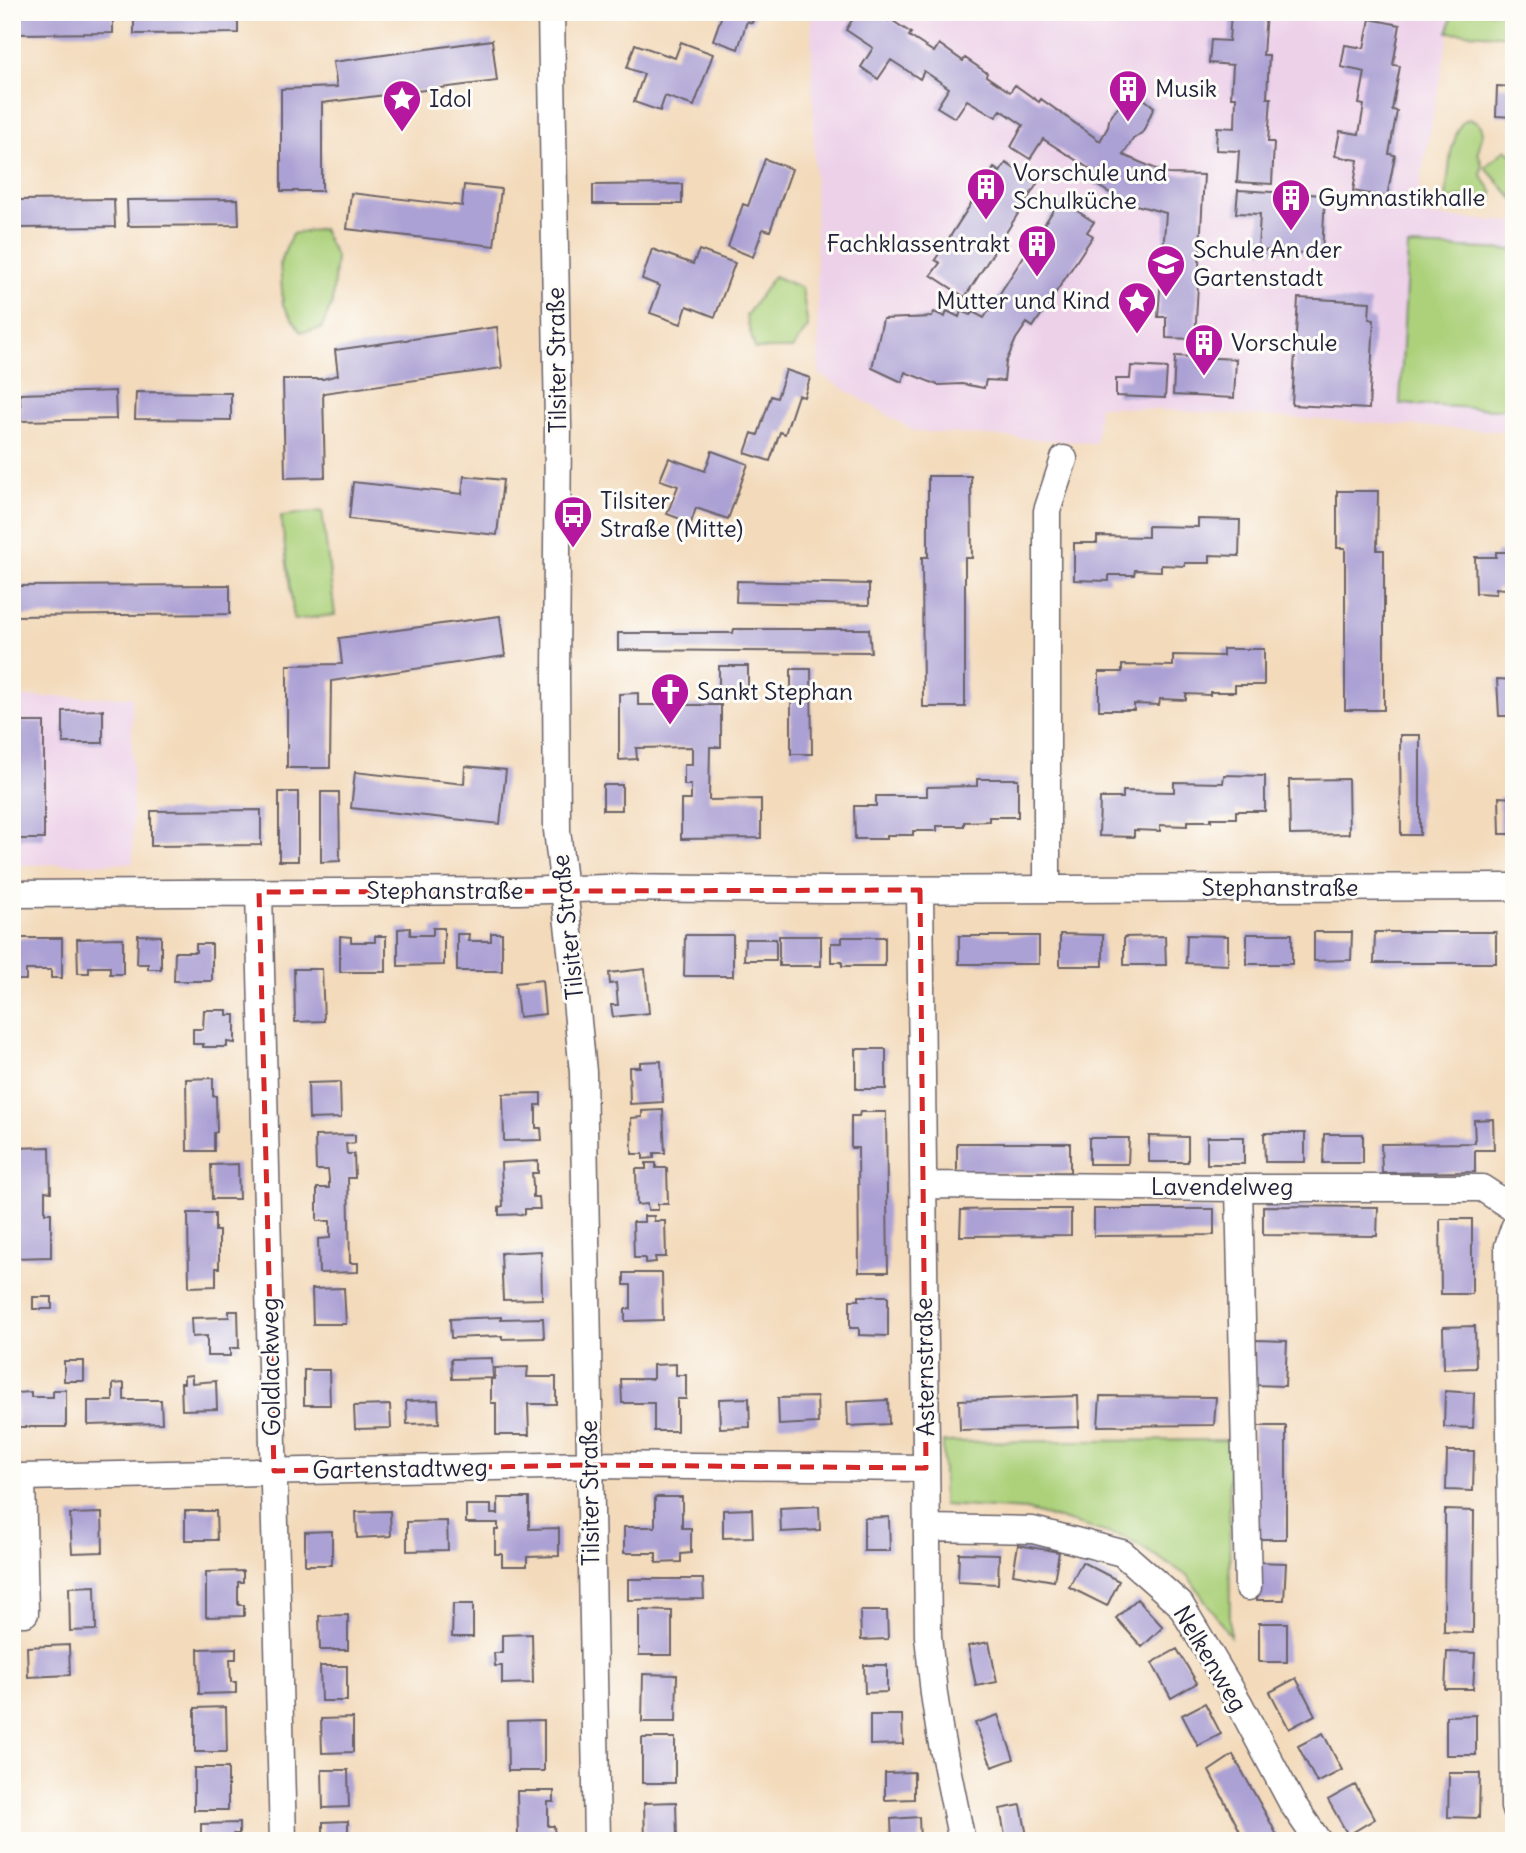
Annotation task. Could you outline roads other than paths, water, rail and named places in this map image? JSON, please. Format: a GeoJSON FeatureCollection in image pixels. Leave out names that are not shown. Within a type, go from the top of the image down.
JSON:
{"type":"FeatureCollection","features":[{"type":"Feature","properties":{"kind":"street","name":"Tilsiter Straße"},"geometry":{"type":"LineString","coordinates":[[551,12],[558,426],[557,830],[583,1072],[597,1841]]}},
{"type":"Feature","properties":{"kind":"street"},"geometry":{"type":"LineString","coordinates":[[1047,889],[1047,511],[1064,458]]}},
{"type":"Feature","properties":{"kind":"street","name":"Stephanstraße"},"geometry":{"type":"LineString","coordinates":[[12,894],[605,888],[920,890],[1514,887]]}},
{"type":"Feature","properties":{"kind":"street","name":"Asternstraße"},"geometry":{"type":"LineString","coordinates":[[920,890],[928,1636],[940,1734],[962,1841]]}},
{"type":"Feature","properties":{"kind":"street","name":"Goldlackweg"},"geometry":{"type":"LineString","coordinates":[[259,892],[283,1841]]}},
{"type":"Feature","properties":{"kind":"street","name":"Lavendelweg"},"geometry":{"type":"LineString","coordinates":[[923,1185],[1482,1188],[1514,1209]]}},
{"type":"Feature","properties":{"kind":"street"},"geometry":{"type":"LineString","coordinates":[[1240,1188],[1248,1587]]}},
{"type":"Feature","properties":{"kind":"street"},"geometry":{"type":"LineString","coordinates":[[1514,1228],[1508,1246],[1514,1807]]}},
{"type":"Feature","properties":{"kind":"street","name":"Gartenstadtweg"},"geometry":{"type":"LineString","coordinates":[[12,1613],[25,1613],[22,1477],[589,1465],[926,1468]]}},
{"type":"Feature","properties":{"kind":"street","name":"Nelkenweg"},"geometry":{"type":"LineString","coordinates":[[927,1528],[1033,1530],[1122,1553],[1180,1604],[1240,1705],[1292,1803],[1318,1841]]}},
{"type":"Feature","properties":{"kind":"place","name":"Musik"},"geometry":{"type":"Point","coordinates":[1128,123]}},
{"type":"Feature","properties":{"kind":"place","name":"Idol"},"geometry":{"type":"Point","coordinates":[402,133]}},
{"type":"Feature","properties":{"kind":"place","name":"Vorschule und Schulküche"},"geometry":{"type":"Point","coordinates":[986,221]}},
{"type":"Feature","properties":{"kind":"place","name":"Gymnastikhalle"},"geometry":{"type":"Point","coordinates":[1291,232]}},
{"type":"Feature","properties":{"kind":"place","name":"Fachklassentrakt"},"geometry":{"type":"Point","coordinates":[1037,278]}},
{"type":"Feature","properties":{"kind":"place","name":"Schule An der Gartenstadt"},"geometry":{"type":"Point","coordinates":[1166,298]}},
{"type":"Feature","properties":{"kind":"place","name":"Mutter und Kind"},"geometry":{"type":"Point","coordinates":[1137,335]}},
{"type":"Feature","properties":{"kind":"place","name":"Vorschule"},"geometry":{"type":"Point","coordinates":[1204,377]}},
{"type":"Feature","properties":{"kind":"place","name":"Tilsiter Straße (Mitte)"},"geometry":{"type":"Point","coordinates":[573,549]}},
{"type":"Feature","properties":{"kind":"place","name":"Sankt Stephan"},"geometry":{"type":"Point","coordinates":[670,726]}}]}
